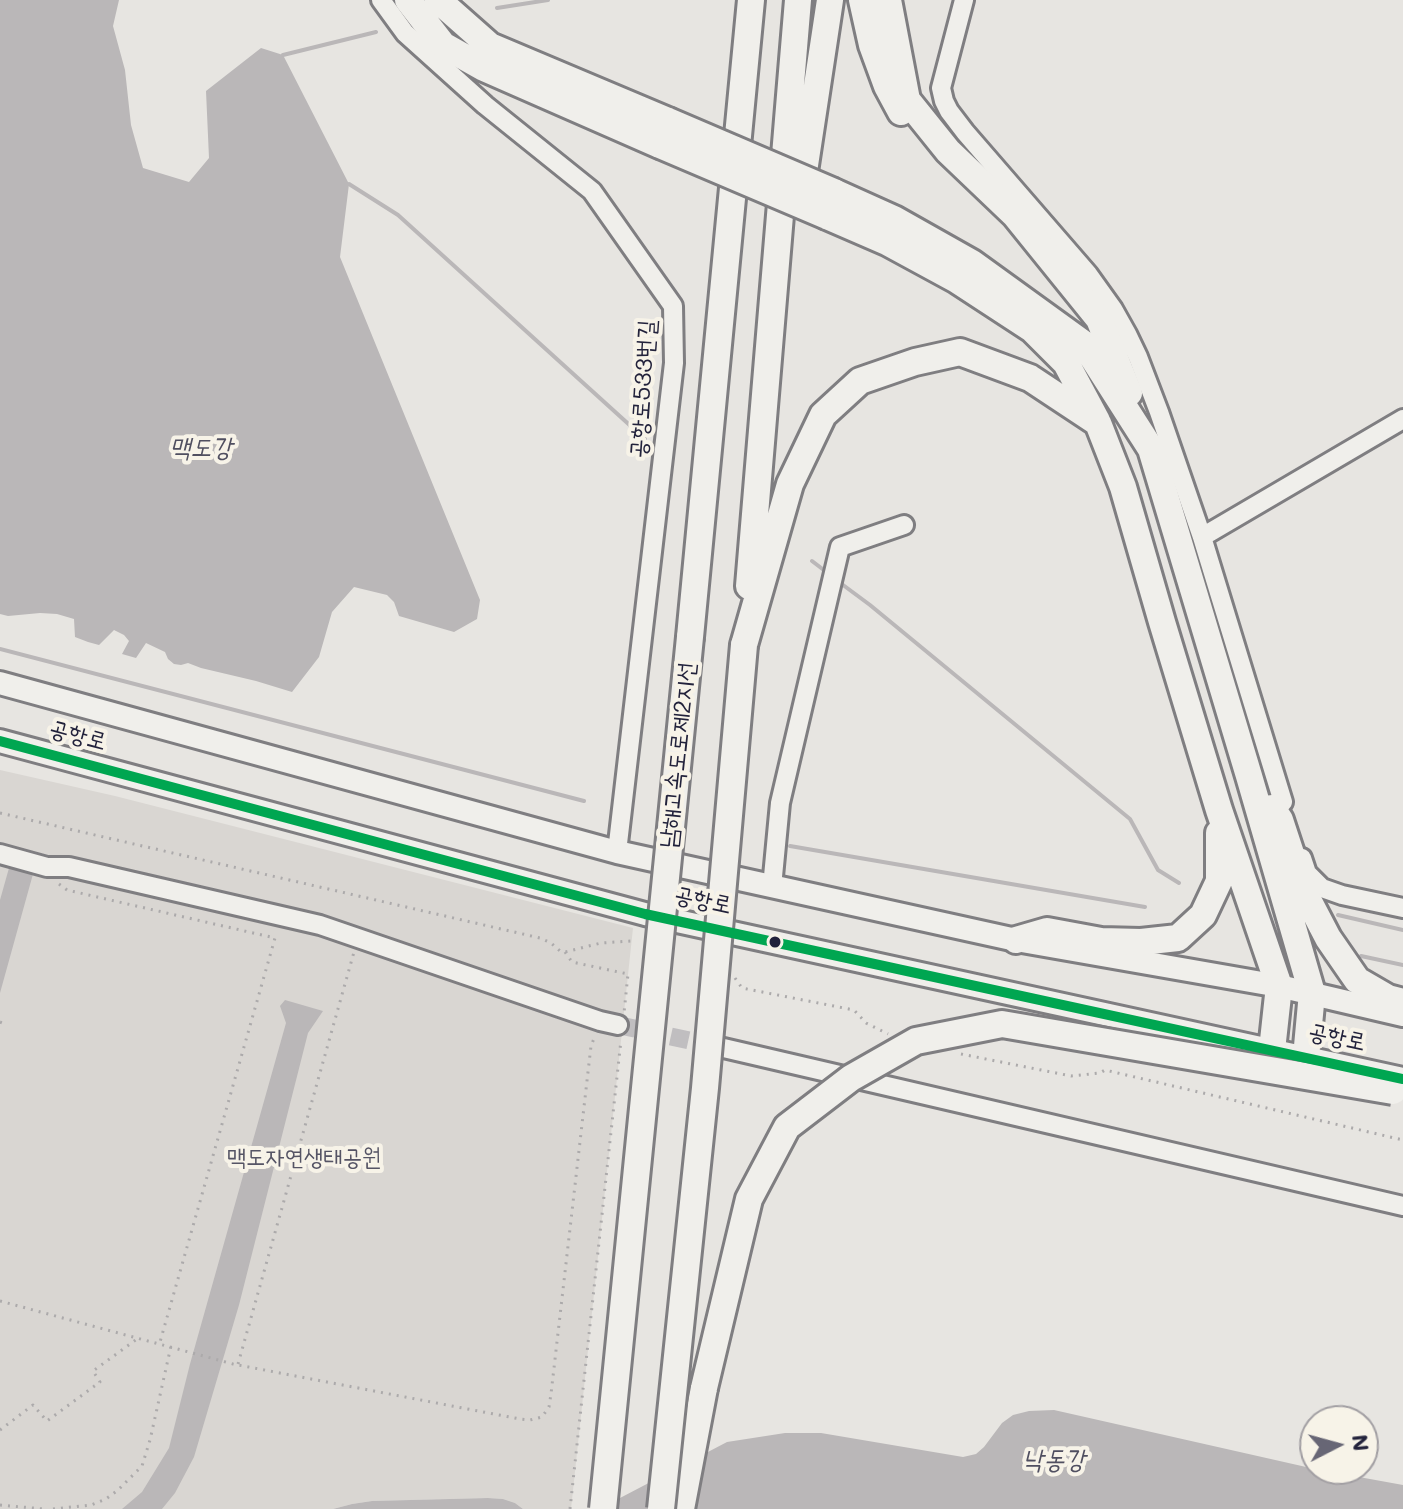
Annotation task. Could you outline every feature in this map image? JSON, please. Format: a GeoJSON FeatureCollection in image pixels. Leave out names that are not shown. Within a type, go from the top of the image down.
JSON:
{"type":"FeatureCollection","features":[{"type":"Feature","properties":{"kind":"highway"},"geometry":{"type":"LineString","coordinates":[[408,0],[443,45],[482,67],[664,133],[830,204],[894,219],[972,263],[1084,344],[1151,449]]}},
{"type":"Feature","properties":{"kind":"highway"},"geometry":{"type":"LineString","coordinates":[[438,0],[490,46],[664,133]]}},
{"type":"Feature","properties":{"kind":"highway"},"geometry":{"type":"LineString","coordinates":[[741,0],[743,77]]}},
{"type":"Feature","properties":{"kind":"highway","name":"남해고속도로제2지선"},"geometry":{"type":"LineString","coordinates":[[603,1509],[751,0]]}},
{"type":"Feature","properties":{"kind":"highway"},"geometry":{"type":"LineString","coordinates":[[661,1509],[705,1088],[798,0]]}},
{"type":"Feature","properties":{"kind":"highway"},"geometry":{"type":"LineString","coordinates":[[764,398],[809,144],[830,0]]}},
{"type":"Feature","properties":{"kind":"highway"},"geometry":{"type":"LineString","coordinates":[[862,0],[872,45],[887,86],[926,149],[1099,319]]}},
{"type":"Feature","properties":{"kind":"highway"},"geometry":{"type":"LineString","coordinates":[[888,0],[907,100],[948,151],[1015,215],[1099,319],[1151,449],[1312,993],[1306,1057]]}},
{"type":"Feature","properties":{"kind":"highway"},"geometry":{"type":"LineString","coordinates":[[830,204],[1032,329],[1066,363],[1098,423],[1123,487],[1219,810],[1279,986],[1272,1050]]}},
{"type":"Feature","properties":{"kind":"highway"},"geometry":{"type":"LineString","coordinates":[[744,645],[790,484],[823,415],[860,381],[915,362],[960,352],[1030,378],[1098,423]]}},
{"type":"Feature","properties":{"kind":"highway"},"geometry":{"type":"LineString","coordinates":[[1248,771],[1280,820],[1303,890],[1328,938],[1357,980],[1388,998],[1403,1002]]}},
{"type":"Feature","properties":{"kind":"highway"},"geometry":{"type":"LineString","coordinates":[[1016,940],[1047,931],[1101,941],[1141,942],[1178,938],[1203,915],[1219,881],[1219,810]]}},
{"type":"Feature","properties":{"kind":"highway"},"geometry":{"type":"LineString","coordinates":[[681,1509],[704,1388],[749,1199],[787,1127],[851,1078],[916,1041],[1002,1024],[1400,1087]]}},
{"type":"Feature","properties":{"kind":"main road","name":"공항로"},"geometry":{"type":"LineString","coordinates":[[0,683],[617,852],[1016,940],[1279,986],[1403,1015]]}},
{"type":"Feature","properties":{"kind":"main road","name":"공항로"},"geometry":{"type":"LineString","coordinates":[[0,741],[645,914],[1306,1057],[1400,1087]]}},
{"type":"Feature","properties":{"kind":"street","name":"공항로533번길"},"geometry":{"type":"LineString","coordinates":[[381,0],[405,33],[485,105],[592,191],[673,306],[674,363],[617,852]]}},
{"type":"Feature","properties":{"kind":"street"},"geometry":{"type":"LineString","coordinates":[[964,0],[941,88],[944,101],[965,132],[1069,251],[1113,309],[1127,334],[1142,366],[1202,537],[1307,873],[1322,888],[1403,908]]}},
{"type":"Feature","properties":{"kind":"street"},"geometry":{"type":"LineString","coordinates":[[1202,537],[1403,419]]}},
{"type":"Feature","properties":{"kind":"street"},"geometry":{"type":"LineString","coordinates":[[772,887],[780,803],[840,547],[904,525]]}},
{"type":"Feature","properties":{"kind":"street"},"geometry":{"type":"LineString","coordinates":[[1248,771],[1267,779],[1283,802]]}},
{"type":"Feature","properties":{"kind":"street"},"geometry":{"type":"LineString","coordinates":[[0,854],[47,867],[69,867],[320,925],[609,1023]]}},
{"type":"Feature","properties":{"kind":"street"},"geometry":{"type":"LineString","coordinates":[[715,1046],[1403,1206]]}},
{"type":"Feature","properties":{"kind":"path"},"geometry":{"type":"LineString","coordinates":[[0,813],[540,938],[560,951],[571,952],[601,943],[631,941]]}},
{"type":"Feature","properties":{"kind":"path"},"geometry":{"type":"LineString","coordinates":[[58,882],[67,890],[275,938],[160,1343]]}},
{"type":"Feature","properties":{"kind":"path"},"geometry":{"type":"LineString","coordinates":[[236,1364],[358,938]]}},
{"type":"Feature","properties":{"kind":"path"},"geometry":{"type":"LineString","coordinates":[[733,970],[742,988],[854,1010],[866,1023],[891,1036]]}},
{"type":"Feature","properties":{"kind":"path"},"geometry":{"type":"LineString","coordinates":[[0,1022],[7,1025]]}},
{"type":"Feature","properties":{"kind":"path"},"geometry":{"type":"LineString","coordinates":[[0,1301],[236,1364],[520,1419],[542,1417],[549,1407],[551,1394],[591,1046],[609,1023]]}},
{"type":"Feature","properties":{"kind":"path"},"geometry":{"type":"LineString","coordinates":[[955,1052],[1071,1076],[1105,1070],[1403,1140]]}},
{"type":"Feature","properties":{"kind":"path"},"geometry":{"type":"LineString","coordinates":[[570,1509],[615,1096]]}},
{"type":"Feature","properties":{"kind":"path"},"geometry":{"type":"LineString","coordinates":[[0,1432],[33,1405],[47,1421],[100,1382],[93,1371],[139,1338]]}},
{"type":"Feature","properties":{"kind":"path"},"geometry":{"type":"LineString","coordinates":[[53,1509],[91,1505],[106,1499],[142,1466],[171,1346]]}},
{"type":"Feature","properties":{"kind":"path"},"geometry":{"type":"LineString","coordinates":[[0,1505],[44,1509]]}},
{"type":"Feature","properties":{"kind":"green space","name":"맥도자연생태공원"},"geometry":{"type":"Polygon","coordinates":[[[0,770],[115,796],[633,928],[571,1509],[523,1509],[503,1499],[488,1498],[372,1501],[333,1509],[0,1509],[0,770]]]}},
{"type":"Feature","properties":{"kind":"water","name":"맥도강"},"geometry":{"type":"Polygon","coordinates":[[[0,0],[119,0],[113,26],[125,70],[131,125],[143,168],[189,182],[209,158],[206,91],[261,48],[283,55],[349,184],[340,257],[480,600],[477,619],[454,632],[399,616],[394,602],[387,595],[354,587],[332,612],[319,657],[292,692],[188,663],[174,664],[165,652],[146,643],[136,658],[122,654],[129,641],[124,635],[114,630],[99,645],[88,642],[75,637],[74,619],[57,614],[0,614],[0,0]]]}},
{"type":"Feature","properties":{"kind":"water"},"geometry":{"type":"Polygon","coordinates":[[[9,868],[33,874],[0,993],[0,900],[9,868]]]}},
{"type":"Feature","properties":{"kind":"water"},"geometry":{"type":"Polygon","coordinates":[[[285,1000],[323,1011],[308,1033],[239,1305],[194,1457],[175,1493],[162,1509],[122,1509],[142,1492],[169,1448],[286,1023],[280,1006],[285,1000]]]}},
{"type":"Feature","properties":{"kind":"water","name":"낙동강"},"geometry":{"type":"Polygon","coordinates":[[[1054,1410],[1299,1465],[1299,1485],[1379,1485],[1379,1481],[1403,1485],[1403,1509],[599,1509],[727,1442],[785,1433],[821,1433],[963,1457],[976,1454],[1002,1423],[1013,1415],[1054,1410]]]}},
{"type":"Feature","properties":{"kind":"water"},"geometry":{"type":"Polygon","coordinates":[[[503,1499],[523,1509],[333,1509],[372,1501],[503,1499]]]}},
{"type":"Feature","properties":{"kind":"waterway"},"geometry":{"type":"LineString","coordinates":[[497,8],[548,0]]}},
{"type":"Feature","properties":{"kind":"waterway"},"geometry":{"type":"LineString","coordinates":[[283,55],[376,32]]}},
{"type":"Feature","properties":{"kind":"waterway"},"geometry":{"type":"LineString","coordinates":[[349,184],[398,215],[645,439]]}},
{"type":"Feature","properties":{"kind":"waterway"},"geometry":{"type":"LineString","coordinates":[[812,561],[829,574]]}},
{"type":"Feature","properties":{"kind":"waterway"},"geometry":{"type":"LineString","coordinates":[[839,582],[1130,819],[1158,870],[1179,883]]}},
{"type":"Feature","properties":{"kind":"waterway"},"geometry":{"type":"LineString","coordinates":[[0,649],[584,801]]}},
{"type":"Feature","properties":{"kind":"waterway"},"geometry":{"type":"LineString","coordinates":[[790,846],[1145,907]]}},
{"type":"Feature","properties":{"kind":"waterway"},"geometry":{"type":"LineString","coordinates":[[1338,915],[1403,930]]}},
{"type":"Feature","properties":{"kind":"waterway"},"geometry":{"type":"LineString","coordinates":[[1361,956],[1403,965]]}},
{"type":"Feature","properties":{"kind":"tunnel"},"geometry":{"type":"LineString","coordinates":[[618,1025],[715,1046]]}},
{"type":"Feature","properties":{"kind":"transit line"},"geometry":{"type":"LineString","coordinates":[[0,741],[645,914],[1403,1079]]}}]}
